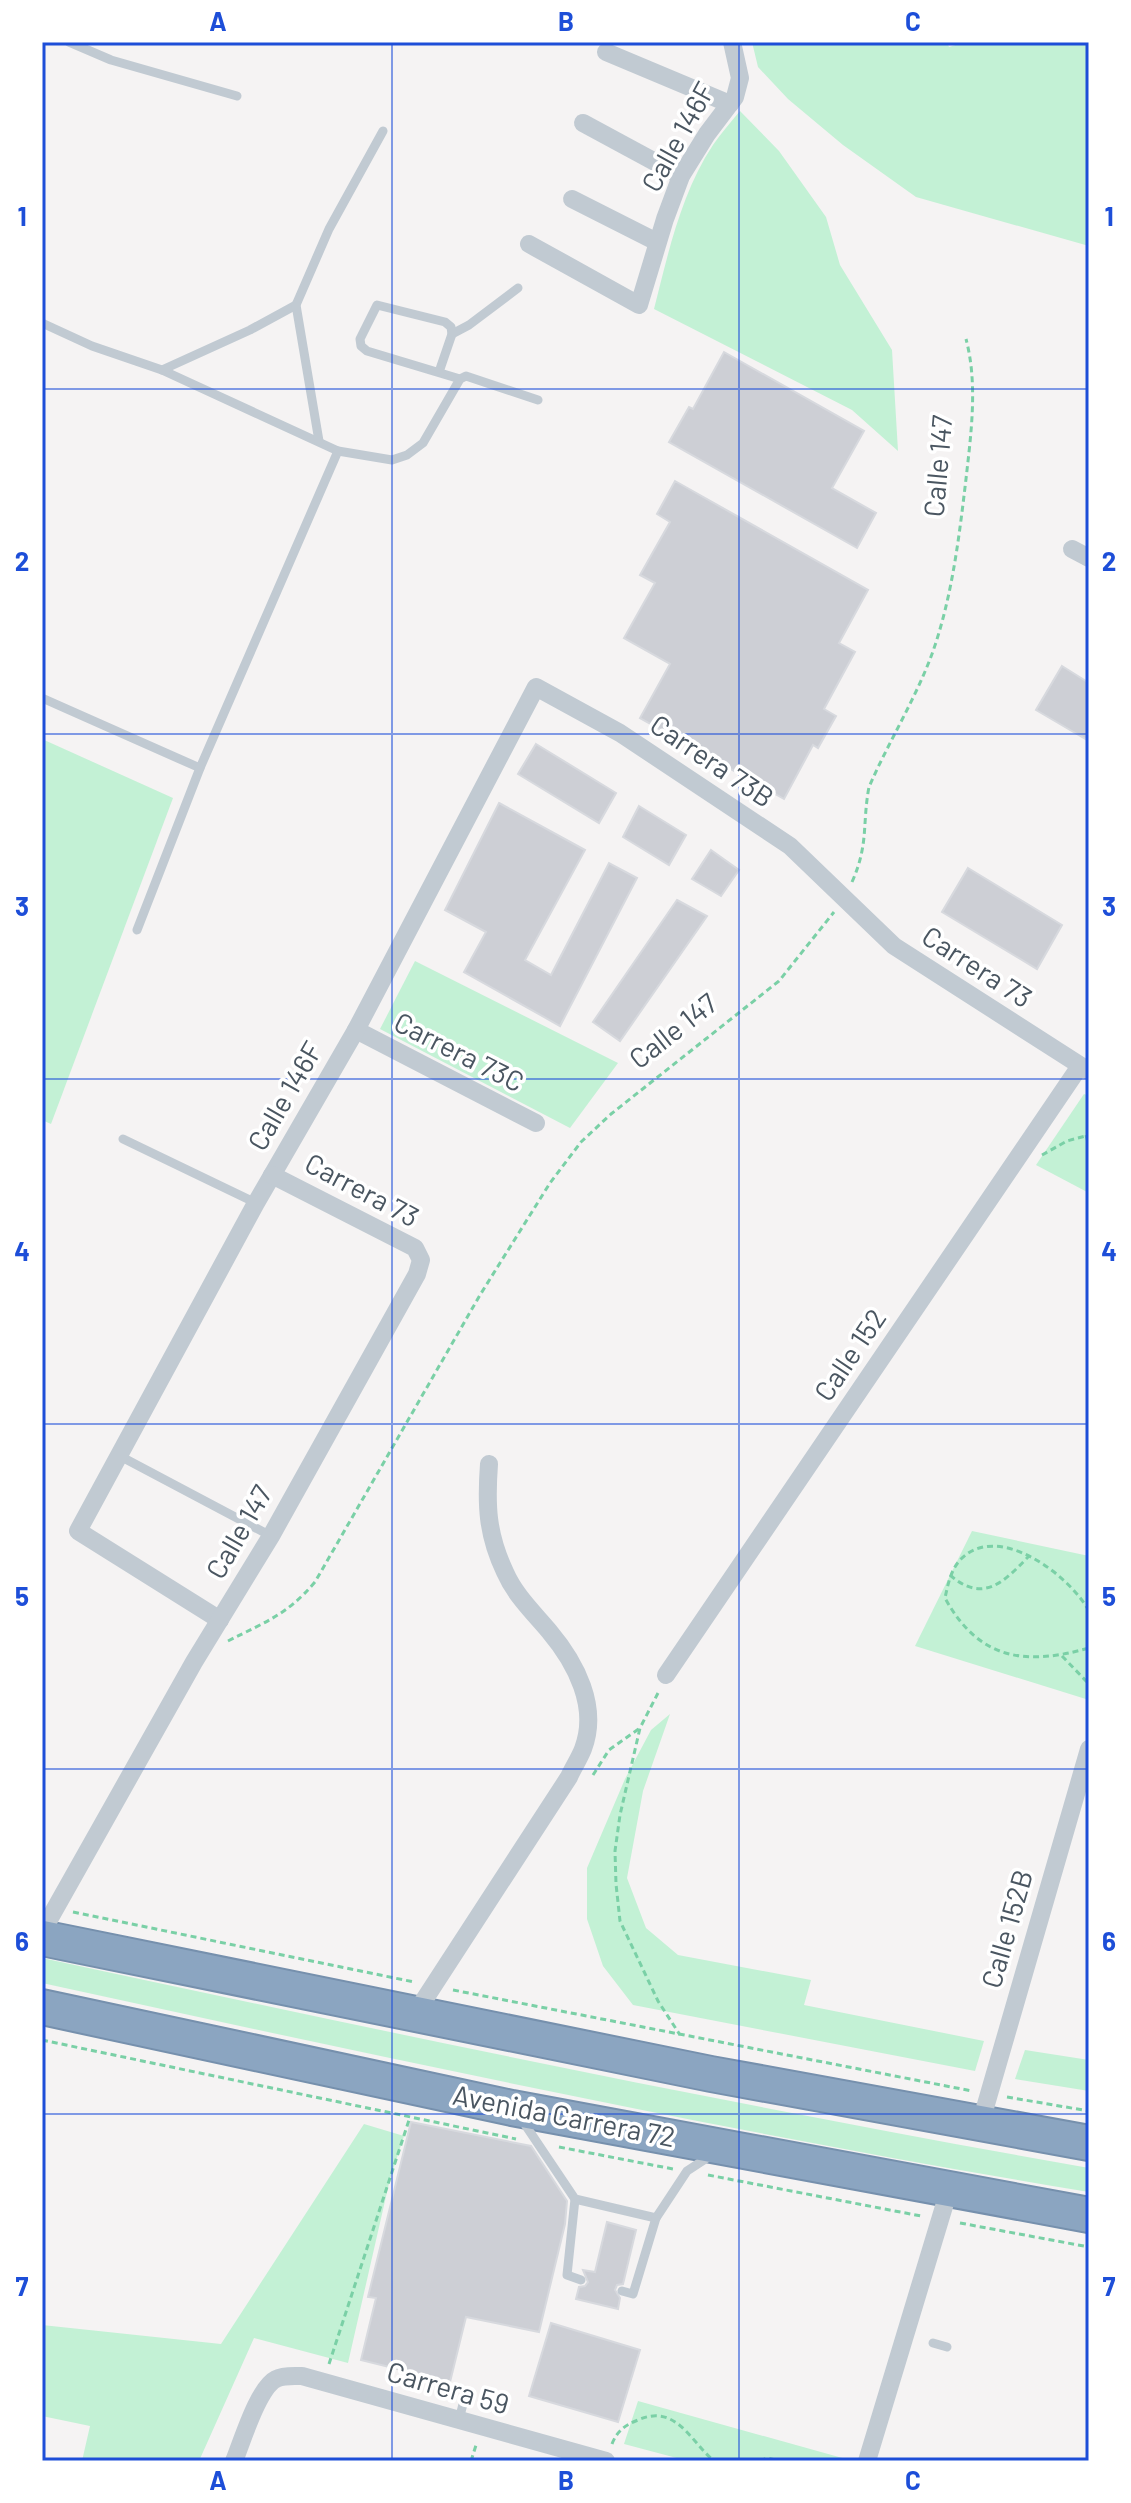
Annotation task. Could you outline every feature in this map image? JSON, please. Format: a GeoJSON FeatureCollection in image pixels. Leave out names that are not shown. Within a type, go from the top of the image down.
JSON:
{"type":"FeatureCollection","features":[{"type":"Feature","properties":{"kind":"highway"},"geometry":{"type":"LineString","coordinates":[[49,1924],[984,2109],[1089,2143]]}},
{"type":"Feature","properties":{"kind":"highway","name":"Avenida Carrera 72"},"geometry":{"type":"LineString","coordinates":[[42,2007],[512,2108],[724,2147],[944,2205],[1089,2215]]}},
{"type":"Feature","properties":{"kind":"street","name":"Calle 146F"},"geometry":{"type":"LineString","coordinates":[[529,244],[639,305],[681,176],[735,97],[740,78],[732,42]]}},
{"type":"Feature","properties":{"kind":"street"},"geometry":{"type":"LineString","coordinates":[[606,52],[730,104]]}},
{"type":"Feature","properties":{"kind":"street"},"geometry":{"type":"LineString","coordinates":[[583,123],[681,176]]}},
{"type":"Feature","properties":{"kind":"street"},"geometry":{"type":"LineString","coordinates":[[572,199],[657,242]]}},
{"type":"Feature","properties":{"kind":"street","name":"Calle 146F"},"geometry":{"type":"LineString","coordinates":[[220,1620],[78,1531],[117,1454],[256,1203],[356,1030],[536,687]]}},
{"type":"Feature","properties":{"kind":"street","name":"Carrera 73B"},"geometry":{"type":"LineString","coordinates":[[536,687],[620,733],[790,846],[844,898]]}},
{"type":"Feature","properties":{"kind":"street","name":"Carrera 73"},"geometry":{"type":"LineString","coordinates":[[844,898],[894,946],[1085,1069]]}},
{"type":"Feature","properties":{"kind":"street","name":"Carrera 73C"},"geometry":{"type":"LineString","coordinates":[[356,1030],[536,1123]]}},
{"type":"Feature","properties":{"kind":"street","name":"Calle 152"},"geometry":{"type":"LineString","coordinates":[[666,1675],[1015,1161],[1085,1069]]}},
{"type":"Feature","properties":{"kind":"street","name":"Carrera 73"},"geometry":{"type":"LineString","coordinates":[[272,1175],[415,1248],[421,1260]]}},
{"type":"Feature","properties":{"kind":"street","name":"Calle 147"},"geometry":{"type":"LineString","coordinates":[[42,1932],[194,1662],[271,1536],[417,1274],[421,1260]]}},
{"type":"Feature","properties":{"kind":"street"},"geometry":{"type":"LineString","coordinates":[[424,2000],[569,1777],[584,1747],[588,1721],[586,1696],[573,1662],[523,1603],[505,1573],[486,1510],[489,1464]]}},
{"type":"Feature","properties":{"kind":"street","name":"Calle 152B"},"geometry":{"type":"LineString","coordinates":[[984,2109],[1089,1749]]}},
{"type":"Feature","properties":{"kind":"street"},"geometry":{"type":"LineString","coordinates":[[867,2461],[944,2205]]}},
{"type":"Feature","properties":{"kind":"street","name":"Carrera 59"},"geometry":{"type":"LineString","coordinates":[[240,2456],[257,2405],[275,2379],[302,2376],[459,2420],[608,2454]]}},
{"type":"Feature","properties":{"kind":"lane"},"geometry":{"type":"LineString","coordinates":[[69,42],[111,60],[237,96]]}},
{"type":"Feature","properties":{"kind":"lane"},"geometry":{"type":"LineString","coordinates":[[319,441],[296,305],[329,229],[383,131]]}},
{"type":"Feature","properties":{"kind":"lane"},"geometry":{"type":"LineString","coordinates":[[452,334],[518,288]]}},
{"type":"Feature","properties":{"kind":"lane"},"geometry":{"type":"LineString","coordinates":[[162,370],[250,330],[296,305]]}},
{"type":"Feature","properties":{"kind":"lane"},"geometry":{"type":"LineString","coordinates":[[439,372],[452,334],[451,327],[445,322],[377,305],[360,339],[361,346],[367,351],[460,379]]}},
{"type":"Feature","properties":{"kind":"lane"},"geometry":{"type":"LineString","coordinates":[[42,323],[92,346],[162,370],[338,451],[392,460],[407,455],[423,443],[460,379],[466,376],[538,400]]}},
{"type":"Feature","properties":{"kind":"lane"},"geometry":{"type":"LineString","coordinates":[[137,930],[200,768],[338,451]]}},
{"type":"Feature","properties":{"kind":"lane"},"geometry":{"type":"LineString","coordinates":[[42,698],[200,768]]}},
{"type":"Feature","properties":{"kind":"lane"},"geometry":{"type":"LineString","coordinates":[[123,1139],[256,1203]]}},
{"type":"Feature","properties":{"kind":"lane"},"geometry":{"type":"LineString","coordinates":[[117,1454],[271,1536]]}},
{"type":"Feature","properties":{"kind":"lane"},"geometry":{"type":"LineString","coordinates":[[512,2108],[540,2143],[565,2190],[575,2199],[656,2218]]}},
{"type":"Feature","properties":{"kind":"lane"},"geometry":{"type":"LineString","coordinates":[[622,2291],[633,2294],[656,2218],[687,2171],[724,2147]]}},
{"type":"Feature","properties":{"kind":"lane"},"geometry":{"type":"LineString","coordinates":[[575,2199],[567,2275],[581,2280]]}},
{"type":"Feature","properties":{"kind":"lane"},"geometry":{"type":"LineString","coordinates":[[933,2343],[947,2347]]}},
{"type":"Feature","properties":{"kind":"lane"},"geometry":{"type":"LineString","coordinates":[[459,2420],[464,2400]]}},
{"type":"Feature","properties":{"kind":"path","name":"Calle 147"},"geometry":{"type":"LineString","coordinates":[[194,1662],[279,1616],[298,1603],[315,1582],[480,1295],[550,1183],[581,1142],[611,1114],[779,981],[844,898],[864,847],[865,805],[869,787],[931,656],[944,612],[960,532],[971,433],[972,362],[966,339]]}},
{"type":"Feature","properties":{"kind":"path"},"geometry":{"type":"LineString","coordinates":[[1015,1161],[1039,1157],[1067,1141],[1088,1135],[1089,1146]]}},
{"type":"Feature","properties":{"kind":"path"},"geometry":{"type":"LineString","coordinates":[[1089,1611],[1054,1572],[1029,1556],[1003,1545],[979,1547],[962,1558],[950,1575],[945,1598],[959,1623],[991,1647],[1029,1659],[1062,1656],[1089,1648]]}},
{"type":"Feature","properties":{"kind":"path"},"geometry":{"type":"LineString","coordinates":[[950,1575],[963,1586],[976,1590],[996,1586],[1029,1556]]}},
{"type":"Feature","properties":{"kind":"path"},"geometry":{"type":"LineString","coordinates":[[1062,1656],[1089,1684]]}},
{"type":"Feature","properties":{"kind":"path"},"geometry":{"type":"LineString","coordinates":[[666,1675],[640,1728],[620,1815],[615,1851],[616,1884],[620,1921],[658,2001],[681,2036]]}},
{"type":"Feature","properties":{"kind":"path"},"geometry":{"type":"LineString","coordinates":[[49,1924],[424,2000],[681,2036],[984,2109],[1089,2111]]}},
{"type":"Feature","properties":{"kind":"path"},"geometry":{"type":"LineString","coordinates":[[323,2382],[410,2117]]}},
{"type":"Feature","properties":{"kind":"path"},"geometry":{"type":"LineString","coordinates":[[944,2205],[1089,2247]]}},
{"type":"Feature","properties":{"kind":"path"},"geometry":{"type":"LineString","coordinates":[[608,2454],[615,2434],[628,2424],[645,2417],[666,2417],[693,2436],[714,2461]]}},
{"type":"Feature","properties":{"kind":"path"},"geometry":{"type":"LineString","coordinates":[[760,2461],[767,2458],[779,2461]]}},
{"type":"Feature","properties":{"kind":"green space"},"geometry":{"type":"Polygon","coordinates":[[[752,42],[947,42],[949,47],[965,42],[1089,42],[1089,246],[916,197],[843,145],[788,99],[758,67],[752,42]]]}},
{"type":"Feature","properties":{"kind":"green space"},"geometry":{"type":"Polygon","coordinates":[[[740,111],[779,151],[826,217],[840,265],[892,350],[898,451],[852,410],[654,309],[677,224],[692,183],[713,145],[740,111]]]}},
{"type":"Feature","properties":{"kind":"green space"},"geometry":{"type":"Polygon","coordinates":[[[42,739],[173,798],[51,1124],[42,1120],[42,739]]]}},
{"type":"Feature","properties":{"kind":"green space"},"geometry":{"type":"Polygon","coordinates":[[[415,961],[618,1063],[570,1128],[380,1029],[415,961]]]}},
{"type":"Feature","properties":{"kind":"green space"},"geometry":{"type":"Polygon","coordinates":[[[1084,1094],[1089,1096],[1089,1193],[1036,1165],[1084,1094]]]}},
{"type":"Feature","properties":{"kind":"green space"},"geometry":{"type":"Polygon","coordinates":[[[972,1531],[1089,1556],[1089,1700],[915,1646],[972,1531]]]}},
{"type":"Feature","properties":{"kind":"green space"},"geometry":{"type":"Polygon","coordinates":[[[670,1714],[643,1791],[627,1878],[646,1928],[678,1955],[811,1980],[804,2005],[984,2041],[975,2071],[633,2005],[603,1966],[587,1919],[587,1868],[625,1779],[651,1730],[670,1714]]]}},
{"type":"Feature","properties":{"kind":"green space"},"geometry":{"type":"Polygon","coordinates":[[[42,1958],[564,2068],[1089,2168],[1089,2192],[695,2120],[42,1983],[42,1958]]]}},
{"type":"Feature","properties":{"kind":"green space"},"geometry":{"type":"Polygon","coordinates":[[[1025,2050],[1089,2060],[1089,2091],[1015,2079],[1025,2050]]]}},
{"type":"Feature","properties":{"kind":"green space"},"geometry":{"type":"Polygon","coordinates":[[[364,2124],[404,2136],[390,2179],[348,2363],[254,2338],[199,2461],[82,2461],[90,2426],[42,2416],[42,2325],[221,2344],[364,2124]]]}},
{"type":"Feature","properties":{"kind":"green space"},"geometry":{"type":"Polygon","coordinates":[[[638,2401],[846,2459],[688,2461],[624,2444],[638,2401]]]}},
{"type":"Feature","properties":{"kind":"building"},"geometry":{"type":"Polygon","coordinates":[[[724,352],[864,431],[832,488],[876,513],[857,548],[669,442],[689,407],[693,409],[724,352]]]}},
{"type":"Feature","properties":{"kind":"building"},"geometry":{"type":"Polygon","coordinates":[[[675,481],[868,590],[839,643],[855,652],[824,709],[836,716],[818,748],[813,745],[784,799],[640,718],[670,664],[624,638],[655,583],[640,575],[670,522],[657,514],[675,481]]]}},
{"type":"Feature","properties":{"kind":"building"},"geometry":{"type":"Polygon","coordinates":[[[1062,666],[1089,683],[1089,741],[1036,710],[1062,666]]]}},
{"type":"Feature","properties":{"kind":"building"},"geometry":{"type":"Polygon","coordinates":[[[536,744],[616,793],[599,823],[518,774],[536,744]]]}},
{"type":"Feature","properties":{"kind":"building"},"geometry":{"type":"Polygon","coordinates":[[[499,803],[585,850],[525,960],[551,975],[609,863],[637,878],[560,1026],[464,972],[486,932],[445,910],[499,803]]]}},
{"type":"Feature","properties":{"kind":"building"},"geometry":{"type":"Polygon","coordinates":[[[639,806],[686,835],[669,865],[623,837],[639,806]]]}},
{"type":"Feature","properties":{"kind":"building"},"geometry":{"type":"Polygon","coordinates":[[[711,850],[739,870],[721,896],[692,879],[711,850]]]}},
{"type":"Feature","properties":{"kind":"building"},"geometry":{"type":"Polygon","coordinates":[[[968,868],[1062,925],[1037,969],[942,912],[968,868]]]}},
{"type":"Feature","properties":{"kind":"building"},"geometry":{"type":"Polygon","coordinates":[[[677,900],[707,916],[620,1041],[593,1022],[677,900]]]}},
{"type":"Feature","properties":{"kind":"building"},"geometry":{"type":"Polygon","coordinates":[[[411,2122],[531,2146],[567,2201],[565,2224],[539,2332],[466,2317],[450,2382],[361,2360],[376,2298],[368,2297],[411,2122]]]}},
{"type":"Feature","properties":{"kind":"building"},"geometry":{"type":"Polygon","coordinates":[[[607,2222],[636,2230],[623,2284],[617,2285],[615,2290],[620,2298],[618,2309],[576,2299],[579,2287],[588,2282],[583,2270],[595,2272],[607,2222]]]}},
{"type":"Feature","properties":{"kind":"building"},"geometry":{"type":"Polygon","coordinates":[[[551,2323],[640,2350],[618,2422],[529,2396],[551,2323]]]}}]}
